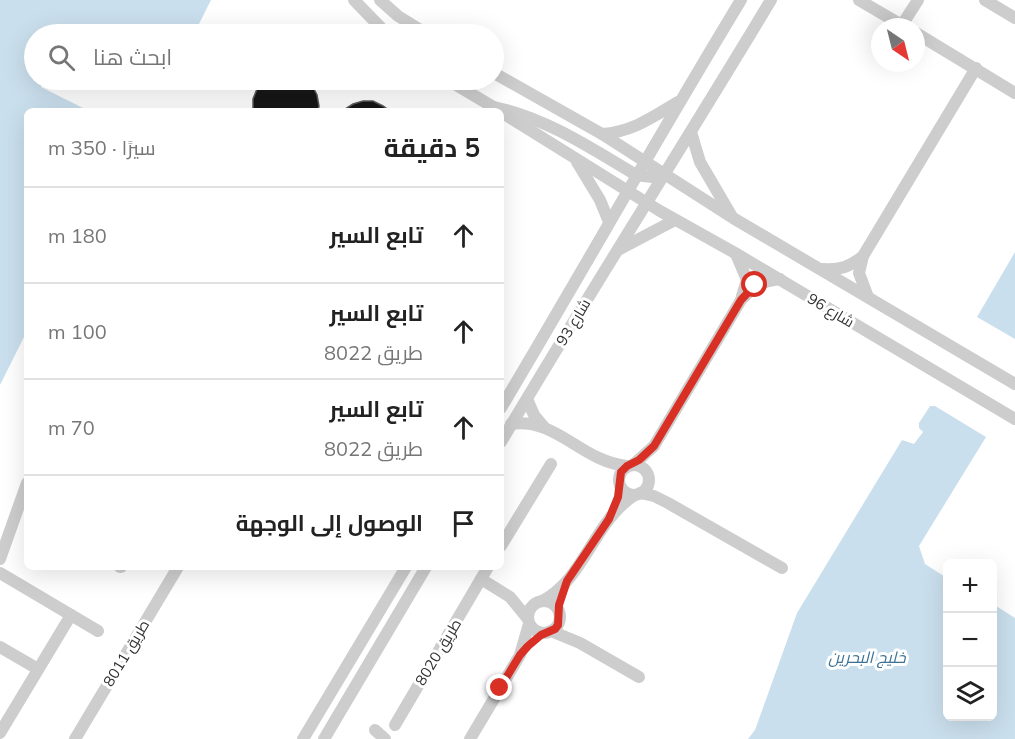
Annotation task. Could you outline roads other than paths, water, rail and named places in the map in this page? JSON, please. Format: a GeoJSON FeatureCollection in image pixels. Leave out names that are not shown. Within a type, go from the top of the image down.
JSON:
{"type":"FeatureCollection","features":[{"type":"Feature","properties":{"kind":"street"},"geometry":{"type":"LineString","coordinates":[[354,0],[377,24]]}},
{"type":"Feature","properties":{"kind":"street"},"geometry":{"type":"LineString","coordinates":[[381,0],[398,16],[411,24]]}},
{"type":"Feature","properties":{"kind":"street","name":"شارع 93"},"geometry":{"type":"LineString","coordinates":[[504,403],[590,259],[679,101],[741,0]]}},
{"type":"Feature","properties":{"kind":"street","name":"شارع 93"},"geometry":{"type":"LineString","coordinates":[[504,437],[771,0]]}},
{"type":"Feature","properties":{"kind":"street"},"geometry":{"type":"LineString","coordinates":[[859,0],[890,18]]}},
{"type":"Feature","properties":{"kind":"street"},"geometry":{"type":"LineString","coordinates":[[908,18],[918,0]]}},
{"type":"Feature","properties":{"kind":"street"},"geometry":{"type":"LineString","coordinates":[[985,0],[1015,18]]}},
{"type":"Feature","properties":{"kind":"street"},"geometry":{"type":"LineString","coordinates":[[925,38],[1015,93]]}},
{"type":"Feature","properties":{"kind":"street"},"geometry":{"type":"LineString","coordinates":[[868,298],[860,273],[863,256],[976,68]]}},
{"type":"Feature","properties":{"kind":"street","name":"شارع 96"},"geometry":{"type":"LineString","coordinates":[[504,79],[602,135],[733,218],[1015,384]]}},
{"type":"Feature","properties":{"kind":"street"},"geometry":{"type":"LineString","coordinates":[[465,90],[495,108]]}},
{"type":"Feature","properties":{"kind":"street"},"geometry":{"type":"LineString","coordinates":[[602,135],[627,131],[679,101]]}},
{"type":"Feature","properties":{"kind":"street"},"geometry":{"type":"LineString","coordinates":[[504,111],[522,114],[550,125],[636,175],[652,177],[665,174]]}},
{"type":"Feature","properties":{"kind":"street","name":"شارع 96"},"geometry":{"type":"LineString","coordinates":[[504,114],[675,220],[780,279],[1015,419]]}},
{"type":"Feature","properties":{"kind":"street"},"geometry":{"type":"LineString","coordinates":[[691,132],[700,162],[733,218]]}},
{"type":"Feature","properties":{"kind":"street"},"geometry":{"type":"LineString","coordinates":[[574,159],[600,200],[609,222]]}},
{"type":"Feature","properties":{"kind":"street"},"geometry":{"type":"LineString","coordinates":[[615,252],[675,220]]}},
{"type":"Feature","properties":{"kind":"street"},"geometry":{"type":"LineString","coordinates":[[520,655],[530,610],[555,593],[567,581],[609,519],[622,505],[648,485],[654,446],[741,300],[747,280],[735,253]]}},
{"type":"Feature","properties":{"kind":"street"},"geometry":{"type":"LineString","coordinates":[[822,269],[843,269],[863,256]]}},
{"type":"Feature","properties":{"kind":"street"},"geometry":{"type":"LineString","coordinates":[[741,300],[760,282],[780,279]]}},
{"type":"Feature","properties":{"kind":"street"},"geometry":{"type":"LineString","coordinates":[[527,399],[534,415],[545,428]]}},
{"type":"Feature","properties":{"kind":"street"},"geometry":{"type":"LineString","coordinates":[[511,424],[526,422],[545,428],[600,460],[640,466],[654,488],[668,503]]}},
{"type":"Feature","properties":{"kind":"street"},"geometry":{"type":"LineString","coordinates":[[609,519],[618,497],[621,472],[654,446]]}},
{"type":"Feature","properties":{"kind":"street"},"geometry":{"type":"LineString","coordinates":[[600,460],[626,493],[654,496],[782,568]]}},
{"type":"Feature","properties":{"kind":"street"},"geometry":{"type":"LineString","coordinates":[[504,541],[551,464]]}},
{"type":"Feature","properties":{"kind":"street"},"geometry":{"type":"LineString","coordinates":[[0,559],[23,509]]}},
{"type":"Feature","properties":{"kind":"street","name":"طريق 8011"},"geometry":{"type":"LineString","coordinates":[[75,739],[176,570]]}},
{"type":"Feature","properties":{"kind":"street"},"geometry":{"type":"LineString","coordinates":[[303,739],[404,570]]}},
{"type":"Feature","properties":{"kind":"street"},"geometry":{"type":"LineString","coordinates":[[324,739],[424,570]]}},
{"type":"Feature","properties":{"kind":"street","name":"طريق 8020"},"geometry":{"type":"LineString","coordinates":[[395,725],[486,570]]}},
{"type":"Feature","properties":{"kind":"street"},"geometry":{"type":"LineString","coordinates":[[0,573],[98,632]]}},
{"type":"Feature","properties":{"kind":"street"},"geometry":{"type":"LineString","coordinates":[[481,579],[510,597],[536,631],[548,632],[580,643],[639,676]]}},
{"type":"Feature","properties":{"kind":"street"},"geometry":{"type":"LineString","coordinates":[[470,739],[520,655],[532,642],[548,632],[559,615],[567,581]]}},
{"type":"Feature","properties":{"kind":"street"},"geometry":{"type":"LineString","coordinates":[[510,597],[552,603],[580,643]]}},
{"type":"Feature","properties":{"kind":"street"},"geometry":{"type":"LineString","coordinates":[[1,727],[71,615]]}},
{"type":"Feature","properties":{"kind":"street"},"geometry":{"type":"LineString","coordinates":[[0,647],[38,669]]}},
{"type":"Feature","properties":{"kind":"street"},"geometry":{"type":"LineString","coordinates":[[375,730],[385,739]]}},
{"type":"Feature","properties":{"kind":"water"},"geometry":{"type":"Polygon","coordinates":[[[0,0],[211,0],[199,24],[24,24],[24,90],[47,90],[83,108],[24,108],[24,337],[0,385],[0,0]]]}},
{"type":"Feature","properties":{"kind":"water"},"geometry":{"type":"Polygon","coordinates":[[[1015,252],[1015,339],[977,317],[1015,252]]]}},
{"type":"Feature","properties":{"kind":"water","name":"خليج البحرين"},"geometry":{"type":"Polygon","coordinates":[[[930,406],[935,406],[986,437],[919,546],[925,564],[943,575],[943,721],[997,721],[997,607],[1015,618],[1015,739],[748,739],[755,730],[797,613],[902,440],[914,444],[923,432],[919,428],[919,423],[930,406]]]}}]}
